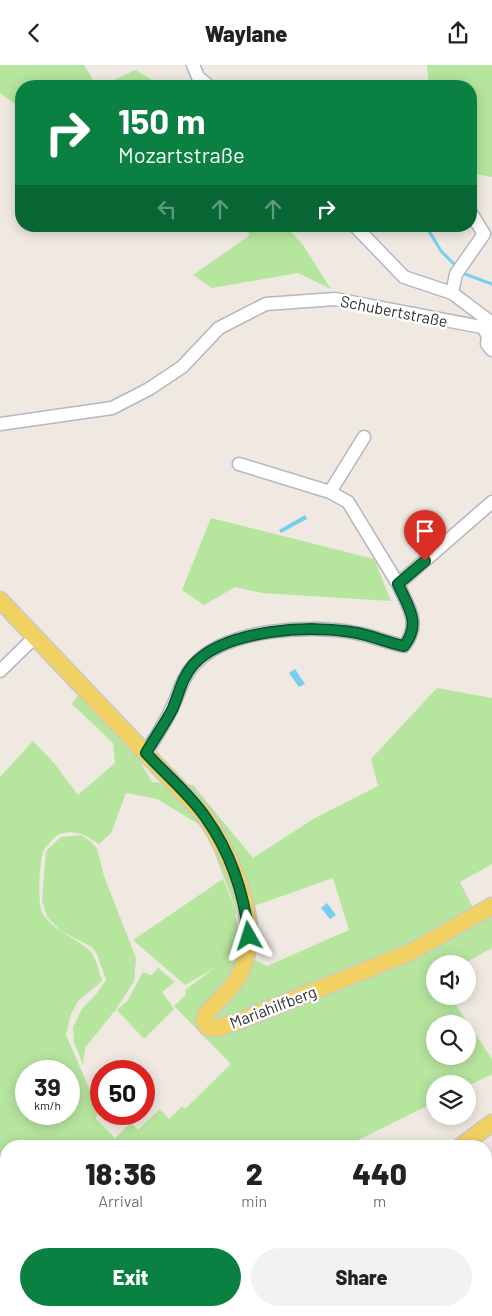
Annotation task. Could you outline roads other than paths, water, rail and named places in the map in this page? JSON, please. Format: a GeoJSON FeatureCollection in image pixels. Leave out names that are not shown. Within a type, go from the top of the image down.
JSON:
{"type":"FeatureCollection","features":[{"type":"Feature","properties":{"kind":"main road"},"geometry":{"type":"LineString","coordinates":[[0,600],[146,753]]}},
{"type":"Feature","properties":{"kind":"main road","name":"Mariahilfberg"},"geometry":{"type":"LineString","coordinates":[[146,753],[205,816],[230,861],[246,906],[249,936],[246,959],[237,979],[206,1013],[204,1019],[207,1027],[217,1028],[234,1023],[383,965],[411,952],[492,906]]}},
{"type":"Feature","properties":{"kind":"main road"},"geometry":{"type":"LineString","coordinates":[[469,1140],[492,1123]]}},
{"type":"Feature","properties":{"kind":"street"},"geometry":{"type":"LineString","coordinates":[[193,65],[198,77],[202,80]]}},
{"type":"Feature","properties":{"kind":"street"},"geometry":{"type":"LineString","coordinates":[[452,293],[456,274],[484,234],[477,223]]}},
{"type":"Feature","properties":{"kind":"street"},"geometry":{"type":"LineString","coordinates":[[360,232],[404,277],[452,293],[490,327],[487,345],[492,350]]}},
{"type":"Feature","properties":{"kind":"street","name":"Schubertstraße"},"geometry":{"type":"LineString","coordinates":[[0,425],[48,415],[112,408],[149,389],[182,367],[219,329],[266,304],[334,299],[490,327]]}},
{"type":"Feature","properties":{"kind":"street"},"geometry":{"type":"LineString","coordinates":[[330,492],[364,437]]}},
{"type":"Feature","properties":{"kind":"street"},"geometry":{"type":"LineString","coordinates":[[146,753],[172,710],[180,685],[193,665],[211,651],[233,640],[268,632],[301,629],[356,633],[404,646],[413,635],[414,619],[398,584],[348,502],[330,492],[239,464]]}},
{"type":"Feature","properties":{"kind":"street"},"geometry":{"type":"LineString","coordinates":[[398,584],[492,502]]}},
{"type":"Feature","properties":{"kind":"street"},"geometry":{"type":"LineString","coordinates":[[0,671],[36,637]]}},
{"type":"Feature","properties":{"kind":"water"},"geometry":{"type":"Polygon","coordinates":[[[305,515],[307,519],[281,533],[279,530],[305,515]]]}},
{"type":"Feature","properties":{"kind":"water"},"geometry":{"type":"Polygon","coordinates":[[[295,669],[305,684],[299,687],[289,673],[295,669]]]}},
{"type":"Feature","properties":{"kind":"water"},"geometry":{"type":"Polygon","coordinates":[[[327,903],[336,915],[330,919],[321,908],[327,903]]]}},
{"type":"Feature","properties":{"kind":"waterway"},"geometry":{"type":"LineString","coordinates":[[430,232],[441,251],[455,265]]}},
{"type":"Feature","properties":{"kind":"waterway"},"geometry":{"type":"LineString","coordinates":[[465,274],[492,284]]}}]}
